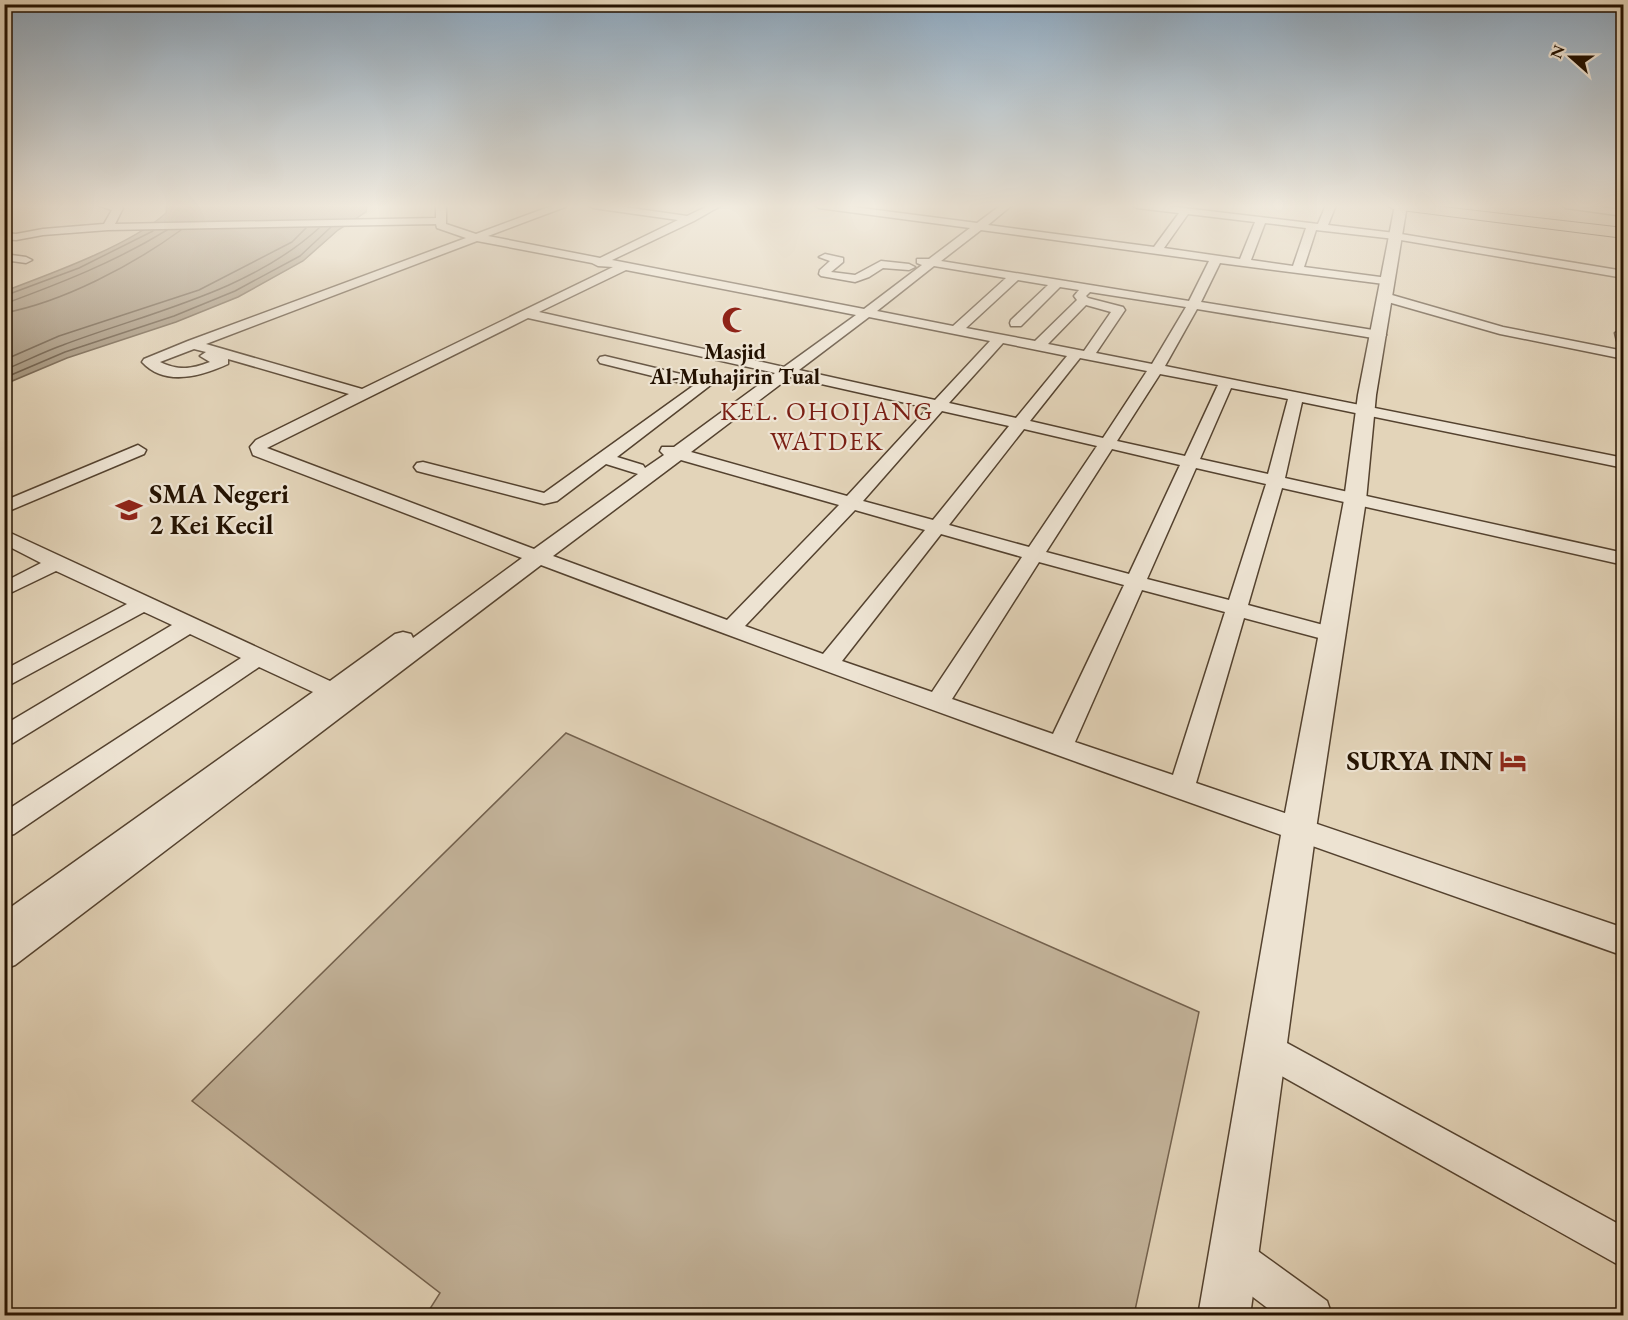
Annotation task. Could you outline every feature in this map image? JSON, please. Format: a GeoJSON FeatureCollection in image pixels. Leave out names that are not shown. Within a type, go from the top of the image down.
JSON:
{"type":"FeatureCollection","features":[{"type":"Feature","properties":{"kind":"street"},"geometry":{"type":"LineString","coordinates":[[364,394],[187,346],[397,267]]}},
{"type":"Feature","properties":{"kind":"street"},"geometry":{"type":"LineString","coordinates":[[1623,463],[1226,382],[622,267],[262,443],[258,447],[259,451],[730,629],[1181,790],[1623,942]]}},
{"type":"Feature","properties":{"kind":"street"},"geometry":{"type":"LineString","coordinates":[[831,267],[824,272],[825,274],[859,279],[877,267]]}},
{"type":"Feature","properties":{"kind":"street"},"geometry":{"type":"LineString","coordinates":[[780,370],[850,310],[909,267]]}},
{"type":"Feature","properties":{"kind":"street"},"geometry":{"type":"LineString","coordinates":[[4,930],[340,695],[780,370],[866,313],[925,267]]}},
{"type":"Feature","properties":{"kind":"street"},"geometry":{"type":"LineString","coordinates":[[961,267],[1379,335]]}},
{"type":"Feature","properties":{"kind":"street"},"geometry":{"type":"LineString","coordinates":[[937,703],[1156,369],[1194,304],[1212,267]]}},
{"type":"Feature","properties":{"kind":"street"},"geometry":{"type":"LineString","coordinates":[[1274,267],[1387,290],[1408,302],[1500,330],[1623,355]]}},
{"type":"Feature","properties":{"kind":"street"},"geometry":{"type":"LineString","coordinates":[[1224,1316],[1267,1049],[1299,829],[1334,635],[1366,410],[1390,267]]}},
{"type":"Feature","properties":{"kind":"street"},"geometry":{"type":"LineString","coordinates":[[1574,267],[1623,275]]}},
{"type":"Feature","properties":{"kind":"street"},"geometry":{"type":"LineString","coordinates":[[956,330],[1017,275]]}},
{"type":"Feature","properties":{"kind":"street"},"geometry":{"type":"LineString","coordinates":[[1016,323],[1058,282]]}},
{"type":"Feature","properties":{"kind":"street"},"geometry":{"type":"LineString","coordinates":[[827,664],[936,527],[1119,310],[1083,301],[1080,296],[1087,287]]}},
{"type":"Feature","properties":{"kind":"street"},"geometry":{"type":"LineString","coordinates":[[1038,346],[1083,301]]}},
{"type":"Feature","properties":{"kind":"street"},"geometry":{"type":"LineString","coordinates":[[529,314],[1623,559]]}},
{"type":"Feature","properties":{"kind":"street"},"geometry":{"type":"LineString","coordinates":[[730,629],[939,407],[999,339]]}},
{"type":"Feature","properties":{"kind":"street"},"geometry":{"type":"LineString","coordinates":[[423,467],[544,499],[551,497],[705,384],[605,360]]}},
{"type":"Feature","properties":{"kind":"street"},"geometry":{"type":"LineString","coordinates":[[1060,747],[1226,382]]}},
{"type":"Feature","properties":{"kind":"street"},"geometry":{"type":"LineString","coordinates":[[1181,790],[1275,482],[1296,396]]}},
{"type":"Feature","properties":{"kind":"street"},"geometry":{"type":"LineString","coordinates":[[4,508],[138,450]]}},
{"type":"Feature","properties":{"kind":"street"},"geometry":{"type":"LineString","coordinates":[[531,555],[637,469],[670,451],[1236,611],[1334,635]]}},
{"type":"Feature","properties":{"kind":"street"},"geometry":{"type":"LineString","coordinates":[[604,458],[637,469]]}},
{"type":"Feature","properties":{"kind":"street"},"geometry":{"type":"LineString","coordinates":[[7,540],[340,695]]}},
{"type":"Feature","properties":{"kind":"street"},"geometry":{"type":"LineString","coordinates":[[4,590],[56,563]]}},
{"type":"Feature","properties":{"kind":"street"},"geometry":{"type":"LineString","coordinates":[[4,680],[143,604]]}},
{"type":"Feature","properties":{"kind":"street"},"geometry":{"type":"LineString","coordinates":[[4,737],[188,625]]}},
{"type":"Feature","properties":{"kind":"street"},"geometry":{"type":"LineString","coordinates":[[4,826],[258,657]]}},
{"type":"Feature","properties":{"kind":"street"},"geometry":{"type":"LineString","coordinates":[[4,955],[340,695]]}},
{"type":"Feature","properties":{"kind":"street"},"geometry":{"type":"LineString","coordinates":[[1267,1049],[1623,1249]]}},
{"type":"Feature","properties":{"kind":"street"},"geometry":{"type":"LineString","coordinates":[[1234,1258],[1312,1316]]}},
{"type":"Feature","properties":{"kind":"shaded area"},"geometry":{"type":"Polygon","coordinates":[[[566,733],[1199,1012],[1134,1315],[426,1315],[440,1293],[192,1101],[566,733]]]}},
{"type":"Feature","properties":{"kind":"water"},"geometry":{"type":"Polygon","coordinates":[[[67,267],[293,267],[238,297],[176,322],[67,358],[5,384],[5,291],[67,267]]]}},
{"type":"Feature","properties":{"kind":"place","name":"Masjid Al-Muhajirin Tual"},"geometry":{"type":"Point","coordinates":[735,320]}},
{"type":"Feature","properties":{"kind":"place","name":"SMA Negeri 2 Kei Kecil"},"geometry":{"type":"Point","coordinates":[129,510]}},
{"type":"Feature","properties":{"kind":"place","name":"SURYA INN"},"geometry":{"type":"Point","coordinates":[1513,761]}},
{"type":"Feature","properties":{"kind":"district","name":"KEL. OHOIJANG WATDEK"},"geometry":{"type":"Point","coordinates":[827,426]}}]}
